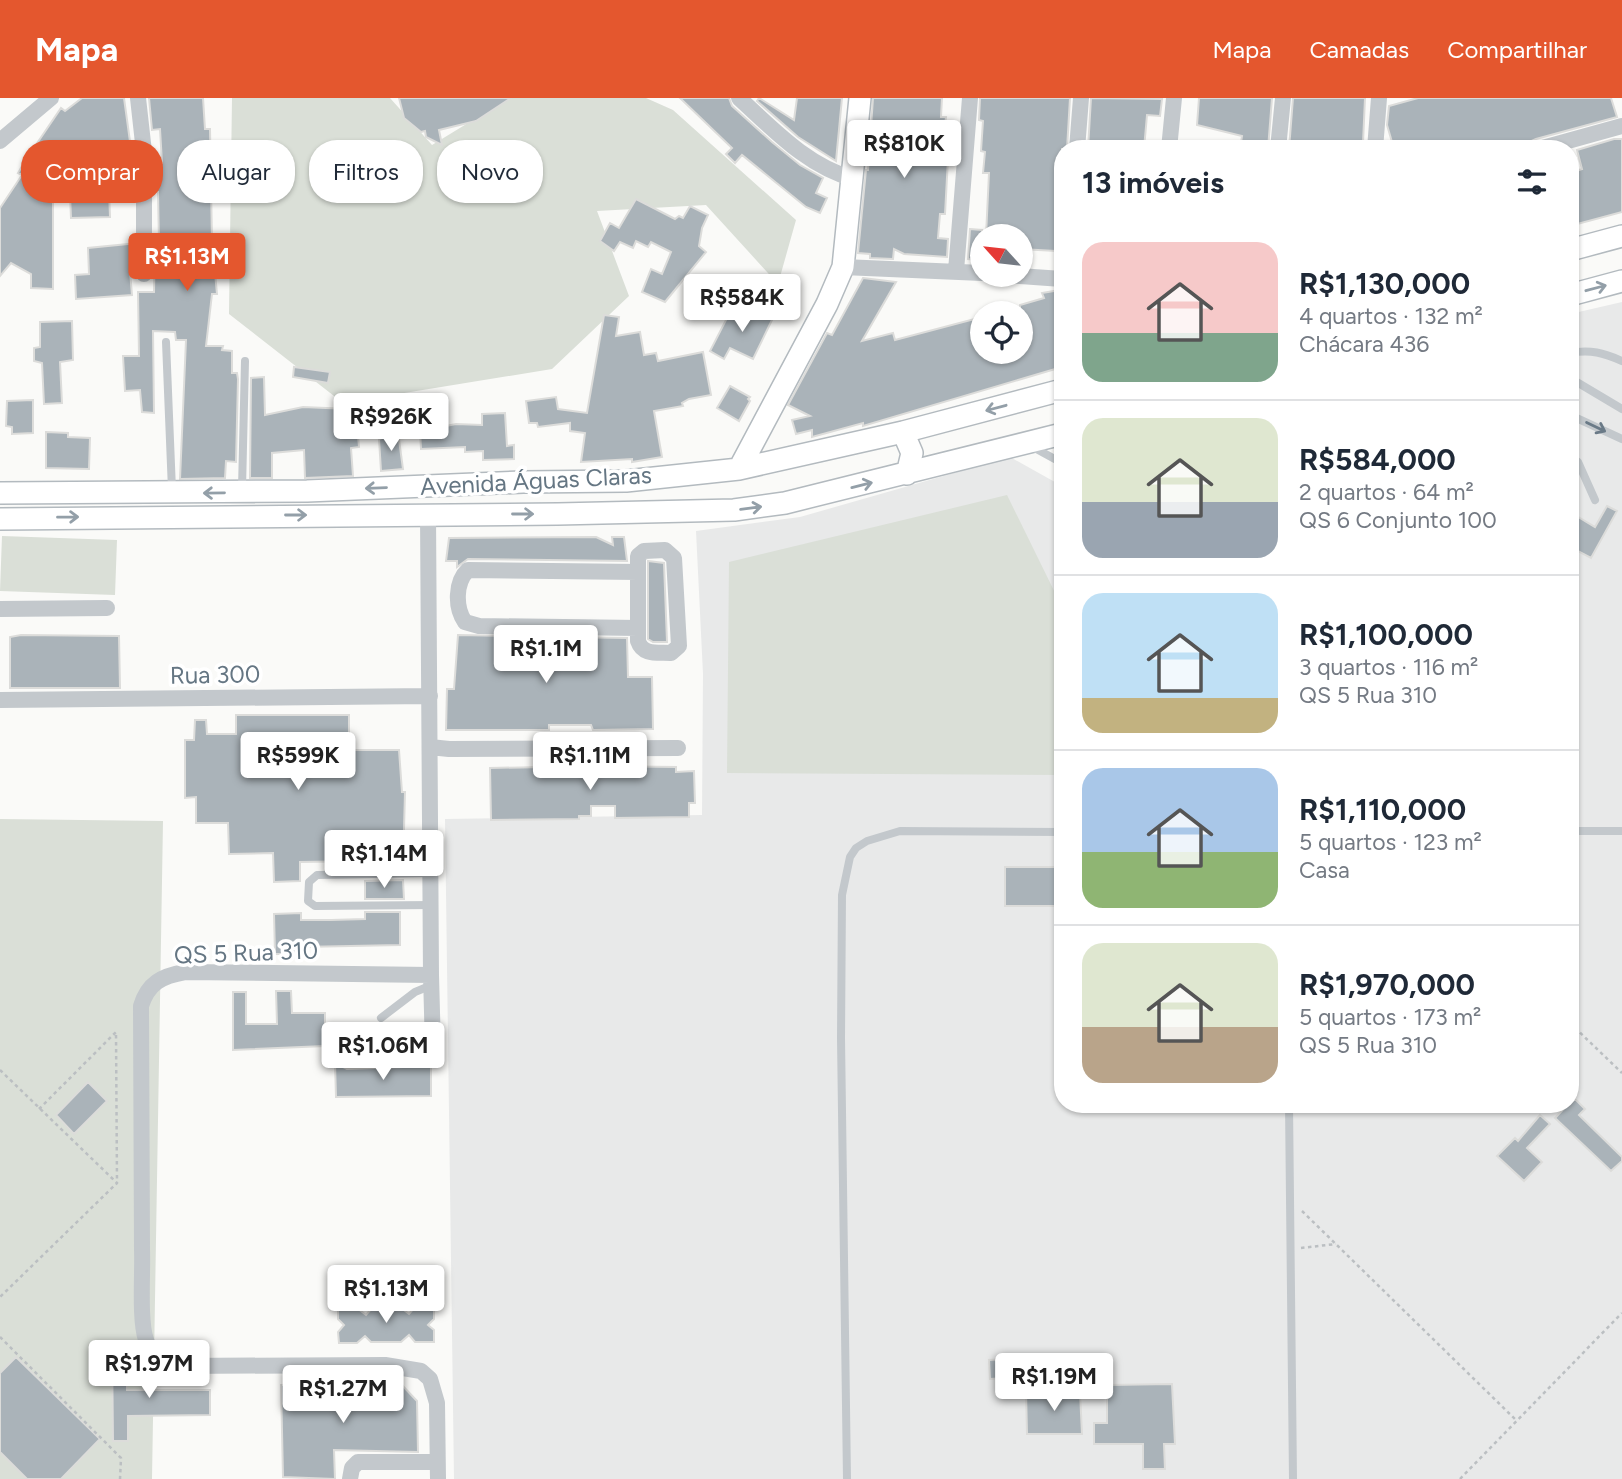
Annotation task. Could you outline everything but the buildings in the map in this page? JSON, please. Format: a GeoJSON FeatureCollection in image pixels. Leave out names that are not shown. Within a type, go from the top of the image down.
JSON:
{"type":"FeatureCollection","features":[{"type":"Feature","properties":{"kind":"main road"},"geometry":{"type":"LineString","coordinates":[[739,469],[827,304],[843,267],[860,98]]}},
{"type":"Feature","properties":{"kind":"main road"},"geometry":{"type":"LineString","coordinates":[[1579,248],[1622,236]]}},
{"type":"Feature","properties":{"kind":"main road"},"geometry":{"type":"LineString","coordinates":[[1579,293],[1622,281]]}},
{"type":"Feature","properties":{"kind":"main road","name":"Avenida Águas Claras"},"geometry":{"type":"LineString","coordinates":[[0,493],[243,492],[625,481],[739,469],[903,432],[1054,392]]}},
{"type":"Feature","properties":{"kind":"main road"},"geometry":{"type":"LineString","coordinates":[[903,432],[912,453],[907,474]]}},
{"type":"Feature","properties":{"kind":"main road","name":"Avenida Águas Claras"},"geometry":{"type":"LineString","coordinates":[[0,519],[662,513],[734,510],[785,503],[1054,436]]}},
{"type":"Feature","properties":{"kind":"main road"},"geometry":{"type":"LineString","coordinates":[[755,439],[764,463]]}},
{"type":"Feature","properties":{"kind":"main road"},"geometry":{"type":"LineString","coordinates":[[662,513],[664,475]]}},
{"type":"Feature","properties":{"kind":"street"},"geometry":{"type":"LineString","coordinates":[[0,141],[51,98]]}},
{"type":"Feature","properties":{"kind":"street"},"geometry":{"type":"LineString","coordinates":[[138,98],[144,152],[144,274]]}},
{"type":"Feature","properties":{"kind":"street"},"geometry":{"type":"LineString","coordinates":[[739,98],[789,145],[837,174],[854,178]]}},
{"type":"Feature","properties":{"kind":"street"},"geometry":{"type":"LineString","coordinates":[[956,271],[970,98]]}},
{"type":"Feature","properties":{"kind":"street"},"geometry":{"type":"LineString","coordinates":[[1078,140],[1082,98]]}},
{"type":"Feature","properties":{"kind":"street"},"geometry":{"type":"LineString","coordinates":[[1170,140],[1174,98]]}},
{"type":"Feature","properties":{"kind":"street"},"geometry":{"type":"LineString","coordinates":[[1279,140],[1283,98]]}},
{"type":"Feature","properties":{"kind":"street"},"geometry":{"type":"LineString","coordinates":[[1376,140],[1379,98]]}},
{"type":"Feature","properties":{"kind":"street"},"geometry":{"type":"LineString","coordinates":[[1571,140],[1622,126]]}},
{"type":"Feature","properties":{"kind":"street"},"geometry":{"type":"LineString","coordinates":[[843,267],[970,272]]}},
{"type":"Feature","properties":{"kind":"street"},"geometry":{"type":"LineString","coordinates":[[1033,277],[1054,278]]}},
{"type":"Feature","properties":{"kind":"street"},"geometry":{"type":"LineString","coordinates":[[346,1059],[428,1056],[433,1049],[428,514]]}},
{"type":"Feature","properties":{"kind":"street"},"geometry":{"type":"LineString","coordinates":[[665,550],[674,558],[677,649],[671,653],[643,651],[638,641],[638,628],[638,556],[644,551],[665,550]]}},
{"type":"Feature","properties":{"kind":"street"},"geometry":{"type":"LineString","coordinates":[[638,572],[468,570],[463,574],[458,600],[465,621],[479,626],[638,628]]}},
{"type":"Feature","properties":{"kind":"street"},"geometry":{"type":"LineString","coordinates":[[430,600],[458,600]]}},
{"type":"Feature","properties":{"kind":"street"},"geometry":{"type":"LineString","coordinates":[[0,608],[107,608]]}},
{"type":"Feature","properties":{"kind":"street","name":"Rua 300"},"geometry":{"type":"LineString","coordinates":[[0,700],[430,696]]}},
{"type":"Feature","properties":{"kind":"street"},"geometry":{"type":"LineString","coordinates":[[430,747],[678,748]]}},
{"type":"Feature","properties":{"kind":"street","name":"QS 5 Rua 310"},"geometry":{"type":"LineString","coordinates":[[432,980],[185,972],[169,975],[148,988],[141,1006],[143,1307],[145,1339],[149,1347],[164,1360],[178,1366],[385,1365],[421,1371],[433,1386],[438,1479]]}},
{"type":"Feature","properties":{"kind":"street"},"geometry":{"type":"LineString","coordinates":[[350,1479],[352,1468],[358,1462],[438,1462]]}},
{"type":"Feature","properties":{"kind":"lane"},"geometry":{"type":"LineString","coordinates":[[166,342],[172,493]]}},
{"type":"Feature","properties":{"kind":"lane"},"geometry":{"type":"LineString","coordinates":[[1579,352],[1604,353],[1622,361]]}},
{"type":"Feature","properties":{"kind":"lane"},"geometry":{"type":"LineString","coordinates":[[243,492],[244,361]]}},
{"type":"Feature","properties":{"kind":"lane"},"geometry":{"type":"LineString","coordinates":[[1579,384],[1622,410]]}},
{"type":"Feature","properties":{"kind":"lane"},"geometry":{"type":"LineString","coordinates":[[1579,419],[1622,439]]}},
{"type":"Feature","properties":{"kind":"lane"},"geometry":{"type":"LineString","coordinates":[[1026,443],[1054,459]]}},
{"type":"Feature","properties":{"kind":"lane"},"geometry":{"type":"LineString","coordinates":[[1579,464],[1595,500]]}},
{"type":"Feature","properties":{"kind":"lane"},"geometry":{"type":"LineString","coordinates":[[1579,831],[1622,831]]}},
{"type":"Feature","properties":{"kind":"lane"},"geometry":{"type":"LineString","coordinates":[[847,1479],[841,1038],[842,895],[846,871],[856,848],[890,833],[1054,832]]}},
{"type":"Feature","properties":{"kind":"lane"},"geometry":{"type":"LineString","coordinates":[[432,873],[317,875],[309,882],[308,901],[315,906],[432,905]]}},
{"type":"Feature","properties":{"kind":"lane"},"geometry":{"type":"LineString","coordinates":[[382,1017],[432,980]]}},
{"type":"Feature","properties":{"kind":"lane"},"geometry":{"type":"LineString","coordinates":[[1289,1113],[1293,1479]]}},
{"type":"Feature","properties":{"kind":"path"},"geometry":{"type":"LineString","coordinates":[[0,1297],[117,1183],[116,1032],[40,1108]]}},
{"type":"Feature","properties":{"kind":"path"},"geometry":{"type":"LineString","coordinates":[[1579,1032],[1622,1073]]}},
{"type":"Feature","properties":{"kind":"path"},"geometry":{"type":"LineString","coordinates":[[0,1070],[117,1183]]}},
{"type":"Feature","properties":{"kind":"path"},"geometry":{"type":"LineString","coordinates":[[1289,1200],[1517,1421]]}},
{"type":"Feature","properties":{"kind":"path"},"geometry":{"type":"LineString","coordinates":[[1289,1250],[1336,1244]]}},
{"type":"Feature","properties":{"kind":"path"},"geometry":{"type":"LineString","coordinates":[[1460,1479],[1622,1313]]}},
{"type":"Feature","properties":{"kind":"path"},"geometry":{"type":"LineString","coordinates":[[0,1337],[121,1458],[120,1479]]}},
{"type":"Feature","properties":{"kind":"shaded area"},"geometry":{"type":"Polygon","coordinates":[[[232,98],[390,98],[432,145],[437,142],[437,203],[543,203],[543,140],[440,140],[509,98],[646,98],[673,110],[796,220],[778,284],[706,205],[597,211],[629,296],[552,369],[343,403],[229,314],[231,203],[295,203],[295,140],[231,140],[232,98]]]}},
{"type":"Feature","properties":{"kind":"shaded area"},"geometry":{"type":"Polygon","coordinates":[[[1622,302],[1622,1479],[454,1479],[445,819],[702,815],[703,674],[696,531],[800,517],[1010,457],[1054,482],[1054,1113],[1579,1113],[1579,312],[1622,302]]]}},
{"type":"Feature","properties":{"kind":"shaded area"},"geometry":{"type":"Polygon","coordinates":[[[1007,495],[1054,591],[1054,775],[727,773],[729,562],[1007,495]]]}},
{"type":"Feature","properties":{"kind":"shaded area"},"geometry":{"type":"Polygon","coordinates":[[[2,536],[117,540],[115,595],[0,591],[2,536]]]}},
{"type":"Feature","properties":{"kind":"shaded area"},"geometry":{"type":"Polygon","coordinates":[[[0,819],[163,821],[152,1479],[0,1479],[0,819]]]}}]}
